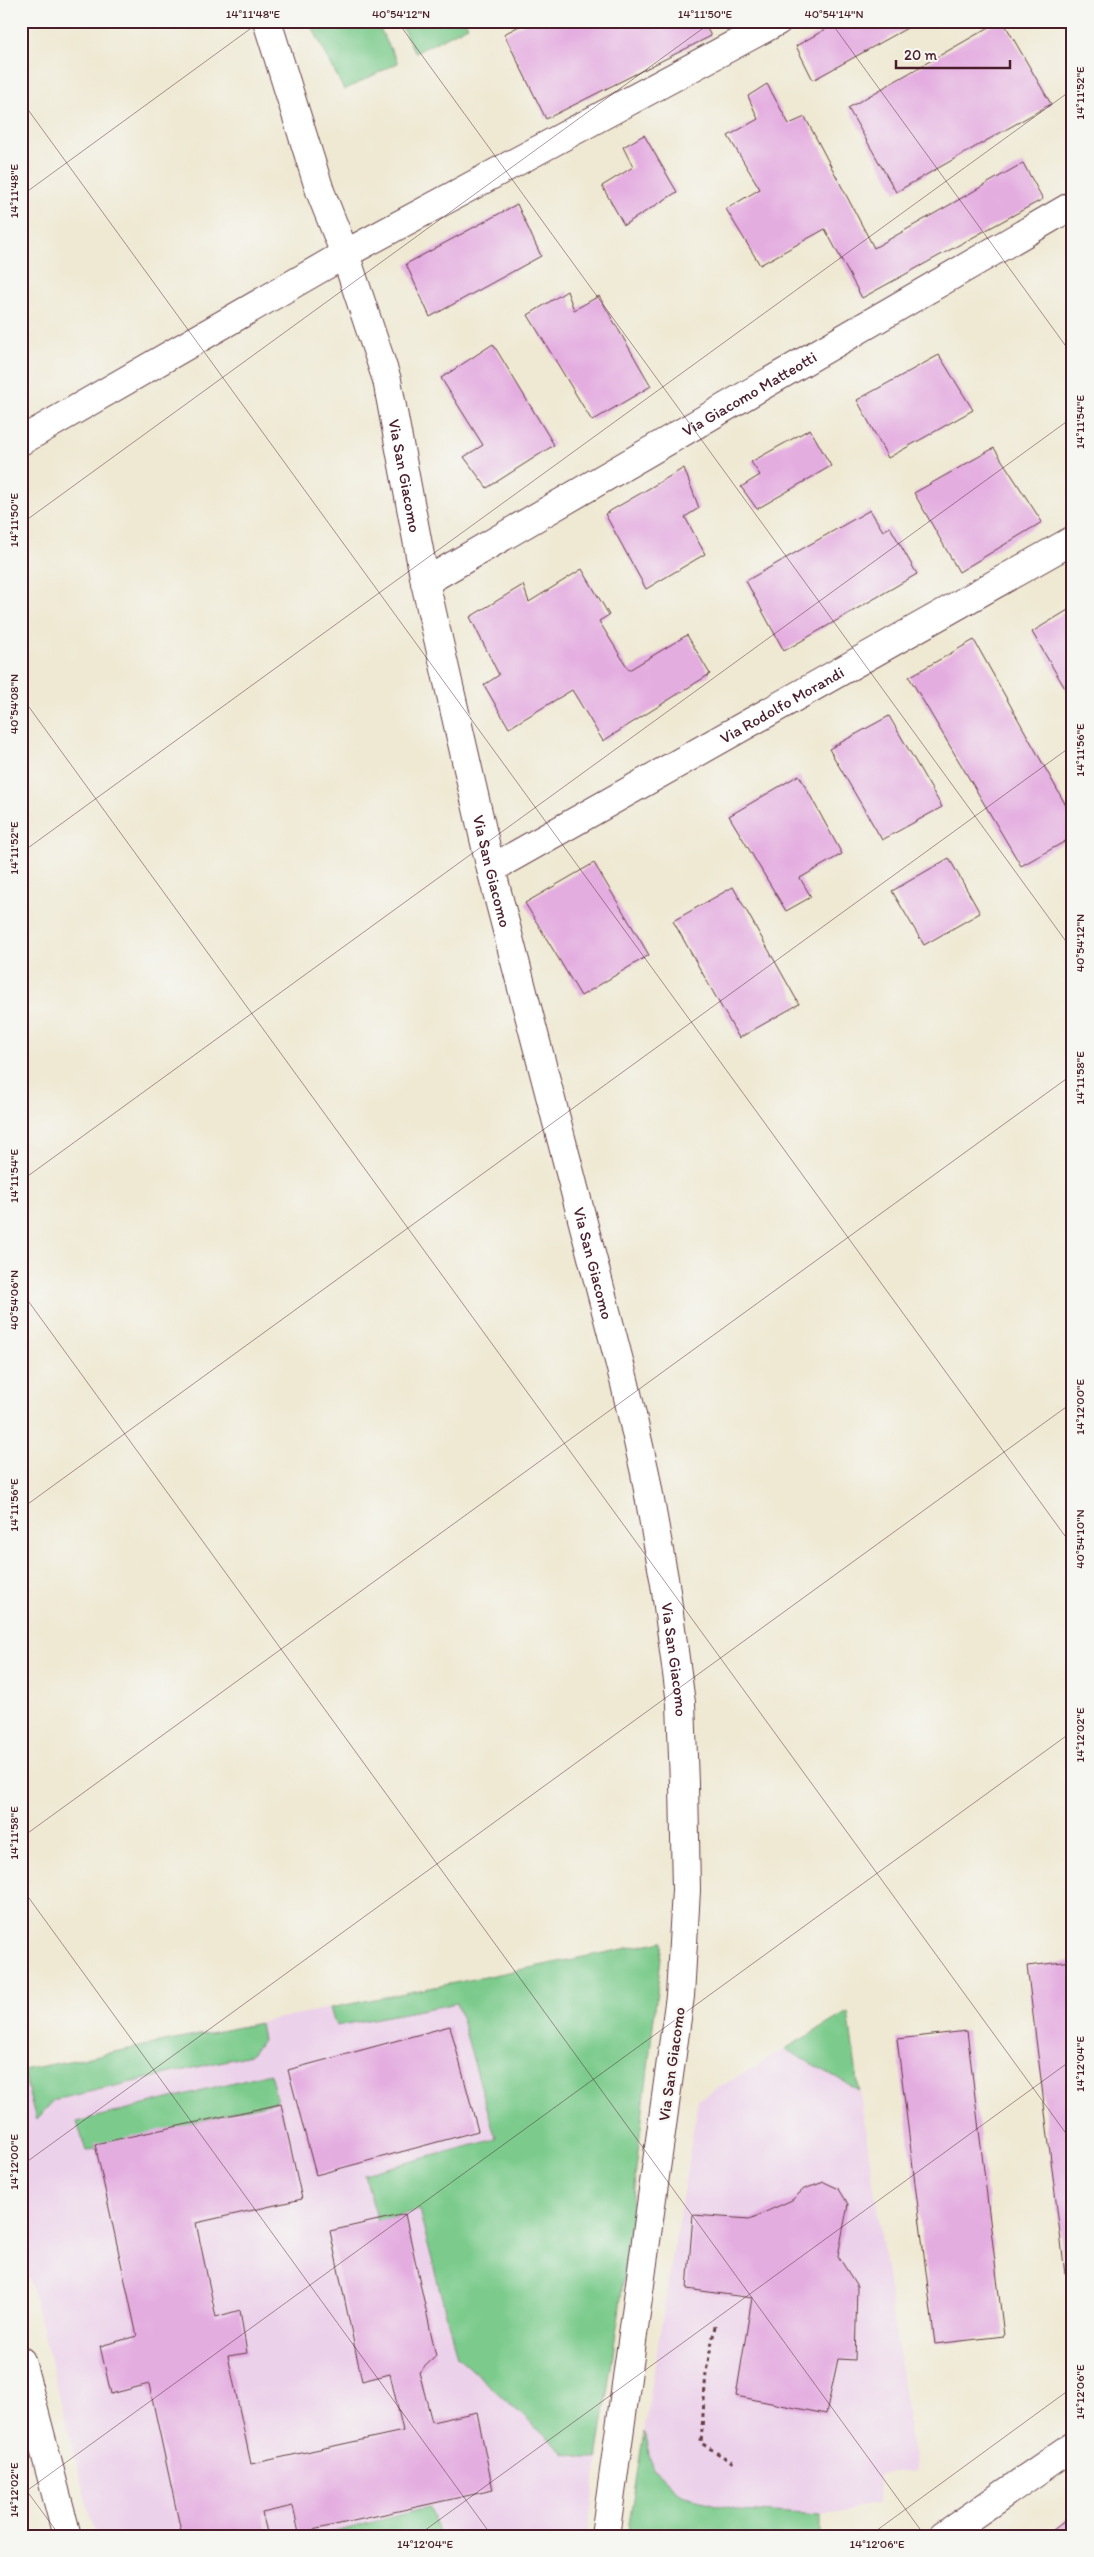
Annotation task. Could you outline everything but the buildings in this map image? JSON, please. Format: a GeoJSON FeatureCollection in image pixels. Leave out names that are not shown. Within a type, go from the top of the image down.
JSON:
{"type":"FeatureCollection","features":[{"type":"Feature","properties":{"kind":"street","name":"Via San Giacomo"},"geometry":{"type":"LineString","coordinates":[[266,21],[320,191],[345,254],[388,380],[425,582],[491,869],[625,1384],[645,1473],[664,1584],[680,1703],[686,1890],[680,1996],[605,2536]]}},
{"type":"Feature","properties":{"kind":"street"},"geometry":{"type":"LineString","coordinates":[[21,441],[345,254],[778,21]]}},
{"type":"Feature","properties":{"kind":"street","name":"Via Giacomo Matteotti"},"geometry":{"type":"LineString","coordinates":[[425,582],[1073,205]]}},
{"type":"Feature","properties":{"kind":"street","name":"Via Rodolfo Morandi"},"geometry":{"type":"LineString","coordinates":[[491,869],[1073,540]]}},
{"type":"Feature","properties":{"kind":"street"},"geometry":{"type":"LineString","coordinates":[[21,2361],[67,2536]]}},
{"type":"Feature","properties":{"kind":"street"},"geometry":{"type":"LineString","coordinates":[[943,2536],[1073,2446]]}},
{"type":"Feature","properties":{"kind":"path"},"geometry":{"type":"LineString","coordinates":[[715,2326],[706,2372],[701,2443],[734,2464]]}},
{"type":"Feature","properties":{"kind":"shaded area"},"geometry":{"type":"Polygon","coordinates":[[[663,1941],[619,2314],[587,2536],[95,2536],[21,2246],[21,2070],[663,1941]]]}},
{"type":"Feature","properties":{"kind":"shaded area"},"geometry":{"type":"Polygon","coordinates":[[[848,2012],[916,2471],[879,2474],[878,2504],[821,2515],[821,2536],[627,2536],[698,2100],[848,2012]]]}},
{"type":"Feature","properties":{"kind":"green space"},"geometry":{"type":"Polygon","coordinates":[[[309,21],[376,21],[398,63],[344,90],[309,21]]]}},
{"type":"Feature","properties":{"kind":"green space"},"geometry":{"type":"Polygon","coordinates":[[[399,21],[465,21],[468,26],[415,53],[399,21]]]}},
{"type":"Feature","properties":{"kind":"green space"},"geometry":{"type":"Polygon","coordinates":[[[663,1941],[619,2314],[597,2459],[565,2454],[457,2356],[419,2210],[378,2221],[364,2174],[496,2139],[457,2003],[336,2026],[330,2008],[663,1941]]]}},
{"type":"Feature","properties":{"kind":"green space"},"geometry":{"type":"Polygon","coordinates":[[[848,2012],[859,2090],[785,2049],[848,2012]]]}},
{"type":"Feature","properties":{"kind":"green space"},"geometry":{"type":"Polygon","coordinates":[[[260,2023],[263,2040],[250,2055],[54,2100],[36,2120],[23,2070],[260,2023]]]}},
{"type":"Feature","properties":{"kind":"green space"},"geometry":{"type":"Polygon","coordinates":[[[270,2073],[277,2101],[86,2151],[77,2122],[270,2073]]]}},
{"type":"Feature","properties":{"kind":"green space"},"geometry":{"type":"Polygon","coordinates":[[[644,2432],[652,2467],[681,2495],[740,2510],[821,2515],[821,2536],[627,2536],[644,2432]]]}},
{"type":"Feature","properties":{"kind":"green space"},"geometry":{"type":"Polygon","coordinates":[[[21,2503],[29,2536],[21,2536],[21,2503]]]}},
{"type":"Feature","properties":{"kind":"green space"},"geometry":{"type":"Polygon","coordinates":[[[430,2507],[440,2536],[320,2536],[430,2507]]]}}]}
